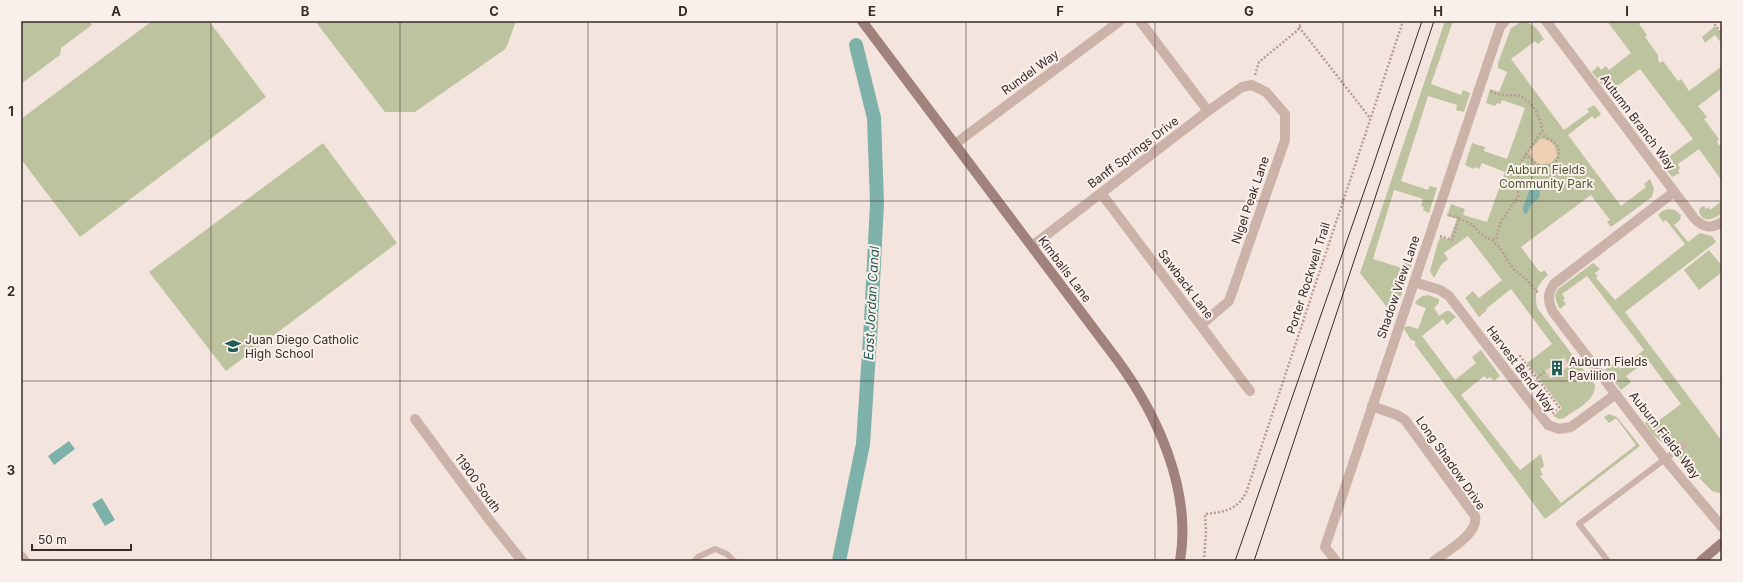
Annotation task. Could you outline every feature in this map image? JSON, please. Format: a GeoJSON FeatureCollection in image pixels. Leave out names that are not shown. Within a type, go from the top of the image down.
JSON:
{"type":"FeatureCollection","features":[{"type":"Feature","properties":{"kind":"street","name":"Kimballs Lane"},"geometry":{"type":"LineString","coordinates":[[862,21],[1126,372],[1145,401],[1159,430],[1173,471],[1179,500],[1181,529],[1180,561]]}},
{"type":"Feature","properties":{"kind":"street","name":"Rundel Way"},"geometry":{"type":"LineString","coordinates":[[955,144],[1120,21]]}},
{"type":"Feature","properties":{"kind":"street"},"geometry":{"type":"LineString","coordinates":[[1140,21],[1208,111]]}},
{"type":"Feature","properties":{"kind":"street","name":"Shadow View Lane"},"geometry":{"type":"LineString","coordinates":[[1336,561],[1325,547],[1500,27],[1505,21]]}},
{"type":"Feature","properties":{"kind":"street","name":"Autumn Branch Way"},"geometry":{"type":"LineString","coordinates":[[1546,21],[1698,222],[1707,227],[1719,224]]}},
{"type":"Feature","properties":{"kind":"street","name":"Banff Springs Drive"},"geometry":{"type":"LineString","coordinates":[[1032,246],[1208,111],[1242,87],[1252,85]]}},
{"type":"Feature","properties":{"kind":"street","name":"Nigel Peak Lane"},"geometry":{"type":"LineString","coordinates":[[1201,325],[1229,301],[1285,140],[1285,114],[1266,92],[1252,85]]}},
{"type":"Feature","properties":{"kind":"street","name":"Auburn Fields Way"},"geometry":{"type":"LineString","coordinates":[[1674,192],[1558,281],[1550,289],[1548,300],[1553,312],[1665,459],[1722,527]]}},
{"type":"Feature","properties":{"kind":"street","name":"Sawback Lane"},"geometry":{"type":"LineString","coordinates":[[1101,193],[1250,391]]}},
{"type":"Feature","properties":{"kind":"street","name":"Harvest Bend Way"},"geometry":{"type":"LineString","coordinates":[[1414,282],[1440,290],[1449,296],[1548,425],[1559,429],[1571,427],[1616,394]]}},
{"type":"Feature","properties":{"kind":"street","name":"Long Shadow Drive"},"geometry":{"type":"LineString","coordinates":[[1372,406],[1397,415],[1405,420],[1475,516],[1475,527],[1470,533],[1434,561]]}},
{"type":"Feature","properties":{"kind":"street","name":"11900 South"},"geometry":{"type":"LineString","coordinates":[[415,420],[490,521],[522,561]]}},
{"type":"Feature","properties":{"kind":"street"},"geometry":{"type":"LineString","coordinates":[[1701,561],[1722,543]]}},
{"type":"Feature","properties":{"kind":"street"},"geometry":{"type":"LineString","coordinates":[[21,556],[25,561]]}},
{"type":"Feature","properties":{"kind":"lane"},"geometry":{"type":"LineString","coordinates":[[1608,561],[1580,524],[1685,444]]}},
{"type":"Feature","properties":{"kind":"lane"},"geometry":{"type":"LineString","coordinates":[[694,561],[698,556],[715,549],[727,554],[734,561]]}},
{"type":"Feature","properties":{"kind":"path"},"geometry":{"type":"LineString","coordinates":[[1252,85],[1260,62],[1298,30],[1302,21]]}},
{"type":"Feature","properties":{"kind":"path","name":"Porter Rockwell Trail"},"geometry":{"type":"LineString","coordinates":[[1204,561],[1206,530],[1205,514],[1231,509],[1245,496],[1402,21]]}},
{"type":"Feature","properties":{"kind":"path"},"geometry":{"type":"LineString","coordinates":[[1712,21],[1722,34]]}},
{"type":"Feature","properties":{"kind":"path"},"geometry":{"type":"LineString","coordinates":[[1299,27],[1370,118]]}},
{"type":"Feature","properties":{"kind":"path"},"geometry":{"type":"LineString","coordinates":[[1486,90],[1523,98],[1533,108],[1542,127],[1541,133],[1525,154],[1519,168],[1518,197],[1501,221],[1494,240]]}},
{"type":"Feature","properties":{"kind":"path"},"geometry":{"type":"LineString","coordinates":[[1525,154],[1538,166],[1549,166],[1557,160],[1559,152],[1556,144],[1541,133]]}},
{"type":"Feature","properties":{"kind":"path"},"geometry":{"type":"LineString","coordinates":[[1448,207],[1446,213],[1473,226],[1482,236],[1494,240],[1514,270],[1525,278],[1538,293]]}},
{"type":"Feature","properties":{"kind":"path"},"geometry":{"type":"LineString","coordinates":[[1437,240],[1439,236],[1442,236],[1452,240],[1458,218]]}},
{"type":"Feature","properties":{"kind":"path"},"geometry":{"type":"LineString","coordinates":[[1537,299],[1539,286]]}},
{"type":"Feature","properties":{"kind":"path"},"geometry":{"type":"LineString","coordinates":[[1510,363],[1520,356],[1537,378],[1559,407],[1552,414],[1552,418]]}},
{"type":"Feature","properties":{"kind":"path"},"geometry":{"type":"LineString","coordinates":[[1537,378],[1546,371]]}},
{"type":"Feature","properties":{"kind":"green space"},"geometry":{"type":"Polygon","coordinates":[[[21,21],[89,21],[92,25],[61,48],[60,55],[21,84],[21,21]]]}},
{"type":"Feature","properties":{"kind":"green space"},"geometry":{"type":"Polygon","coordinates":[[[152,21],[209,21],[266,97],[80,237],[21,159],[21,119],[152,21]]]}},
{"type":"Feature","properties":{"kind":"green space"},"geometry":{"type":"Polygon","coordinates":[[[315,21],[516,21],[507,46],[504,50],[415,112],[385,112],[315,21]]]}},
{"type":"Feature","properties":{"kind":"green space"},"geometry":{"type":"Polygon","coordinates":[[[1445,21],[1453,21],[1431,84],[1461,95],[1463,90],[1470,93],[1464,112],[1456,110],[1457,105],[1428,96],[1401,181],[1428,190],[1430,186],[1437,188],[1429,213],[1423,210],[1424,207],[1421,206],[1423,199],[1394,190],[1373,259],[1402,268],[1404,261],[1412,264],[1394,316],[1360,273],[1445,21]]]}},
{"type":"Feature","properties":{"kind":"green space"},"geometry":{"type":"Polygon","coordinates":[[[1607,21],[1642,21],[1639,24],[1647,35],[1645,37],[1658,55],[1658,60],[1660,63],[1663,61],[1678,81],[1681,79],[1689,91],[1722,66],[1722,88],[1698,106],[1707,117],[1704,119],[1719,139],[1717,142],[1719,145],[1722,144],[1722,181],[1699,149],[1678,164],[1680,168],[1678,171],[1680,173],[1672,177],[1659,160],[1666,155],[1668,157],[1693,139],[1640,69],[1615,87],[1617,90],[1610,95],[1592,72],[1598,66],[1601,70],[1606,66],[1609,70],[1631,53],[1607,21]]]}},
{"type":"Feature","properties":{"kind":"green space","name":"Auburn Fields Community Park"},"geometry":{"type":"Polygon","coordinates":[[[1521,22],[1532,25],[1538,30],[1544,39],[1538,44],[1535,41],[1511,59],[1564,130],[1589,112],[1587,109],[1594,105],[1601,114],[1595,119],[1592,116],[1568,135],[1621,206],[1646,187],[1644,184],[1650,179],[1654,189],[1652,197],[1611,227],[1607,222],[1610,220],[1591,195],[1521,247],[1539,271],[1542,272],[1544,270],[1548,275],[1541,282],[1537,290],[1536,299],[1538,309],[1595,385],[1592,396],[1589,400],[1564,418],[1559,419],[1553,416],[1562,408],[1527,363],[1552,344],[1511,289],[1486,309],[1487,310],[1479,317],[1465,298],[1473,291],[1479,298],[1502,280],[1468,236],[1444,253],[1448,259],[1441,265],[1434,278],[1430,271],[1438,242],[1441,237],[1449,240],[1457,219],[1447,216],[1451,204],[1465,209],[1463,215],[1487,222],[1505,172],[1482,163],[1479,169],[1475,167],[1474,169],[1465,165],[1472,143],[1485,147],[1484,151],[1507,159],[1525,108],[1502,100],[1500,104],[1497,103],[1495,106],[1486,103],[1490,89],[1499,92],[1507,72],[1498,68],[1498,63],[1511,28],[1521,22]]]}},
{"type":"Feature","properties":{"kind":"green space"},"geometry":{"type":"Polygon","coordinates":[[[1715,26],[1722,35],[1722,44],[1715,35],[1705,43],[1702,37],[1715,26]]]}},
{"type":"Feature","properties":{"kind":"green space"},"geometry":{"type":"Polygon","coordinates":[[[323,143],[397,243],[226,371],[149,272],[323,143]]]}},
{"type":"Feature","properties":{"kind":"green space"},"geometry":{"type":"Polygon","coordinates":[[[1722,201],[1722,213],[1709,219],[1701,216],[1699,212],[1700,208],[1704,206],[1706,209],[1709,207],[1710,210],[1722,201]]]}},
{"type":"Feature","properties":{"kind":"green space"},"geometry":{"type":"Polygon","coordinates":[[[1664,210],[1675,210],[1681,215],[1680,220],[1674,225],[1688,242],[1700,233],[1712,236],[1716,242],[1625,312],[1722,441],[1722,494],[1712,491],[1669,448],[1653,435],[1645,423],[1652,416],[1657,422],[1681,404],[1648,360],[1626,376],[1631,382],[1621,390],[1605,370],[1615,362],[1620,369],[1644,350],[1587,276],[1562,294],[1565,298],[1563,300],[1566,304],[1560,309],[1556,299],[1556,291],[1558,289],[1593,263],[1600,269],[1595,273],[1598,276],[1596,278],[1615,300],[1685,244],[1666,220],[1663,222],[1658,215],[1664,210]]]}},
{"type":"Feature","properties":{"kind":"green space"},"geometry":{"type":"Polygon","coordinates":[[[1709,250],[1722,266],[1722,272],[1699,290],[1684,270],[1709,250]]]}},
{"type":"Feature","properties":{"kind":"green space"},"geometry":{"type":"Polygon","coordinates":[[[1428,295],[1439,299],[1439,303],[1434,308],[1439,316],[1446,311],[1450,311],[1456,317],[1447,325],[1443,319],[1422,336],[1455,380],[1476,363],[1472,357],[1481,350],[1500,376],[1494,381],[1490,377],[1487,379],[1484,376],[1461,395],[1520,470],[1541,454],[1544,466],[1540,469],[1543,475],[1540,476],[1561,503],[1636,445],[1616,418],[1609,423],[1604,417],[1609,414],[1617,417],[1640,446],[1545,519],[1415,345],[1415,341],[1411,340],[1404,329],[1405,327],[1409,326],[1418,329],[1426,308],[1417,305],[1415,302],[1422,296],[1428,295]]]}},
{"type":"Feature","properties":{"kind":"sand"},"geometry":{"type":"Polygon","coordinates":[[[1540,139],[1547,140],[1555,146],[1557,156],[1551,163],[1539,164],[1529,151],[1540,139]]]}},
{"type":"Feature","properties":{"kind":"shaded area"},"geometry":{"type":"Polygon","coordinates":[[[1564,357],[1569,366],[1551,379],[1545,371],[1564,357]]]}},
{"type":"Feature","properties":{"kind":"water"},"geometry":{"type":"Polygon","coordinates":[[[1535,180],[1539,183],[1540,195],[1531,205],[1527,213],[1524,214],[1523,208],[1531,185],[1535,180]]]}},
{"type":"Feature","properties":{"kind":"water"},"geometry":{"type":"Polygon","coordinates":[[[69,441],[75,449],[54,465],[48,456],[69,441]]]}},
{"type":"Feature","properties":{"kind":"water"},"geometry":{"type":"Polygon","coordinates":[[[102,498],[115,520],[105,526],[92,504],[102,498]]]}},
{"type":"Feature","properties":{"kind":"waterway","name":"East Jordan Canal"},"geometry":{"type":"LineString","coordinates":[[839,561],[863,444],[877,203],[874,118],[856,45]]}},
{"type":"Feature","properties":{"kind":"tram line"},"geometry":{"type":"LineString","coordinates":[[1235,561],[1422,21]]}},
{"type":"Feature","properties":{"kind":"tram line"},"geometry":{"type":"LineString","coordinates":[[1254,561],[1434,21]]}},
{"type":"Feature","properties":{"kind":"place","name":"Juan Diego Catholic High School"},"geometry":{"type":"Point","coordinates":[233,346]}},
{"type":"Feature","properties":{"kind":"place","name":"Auburn Fields Paviilion"},"geometry":{"type":"Point","coordinates":[1557,368]}}]}
